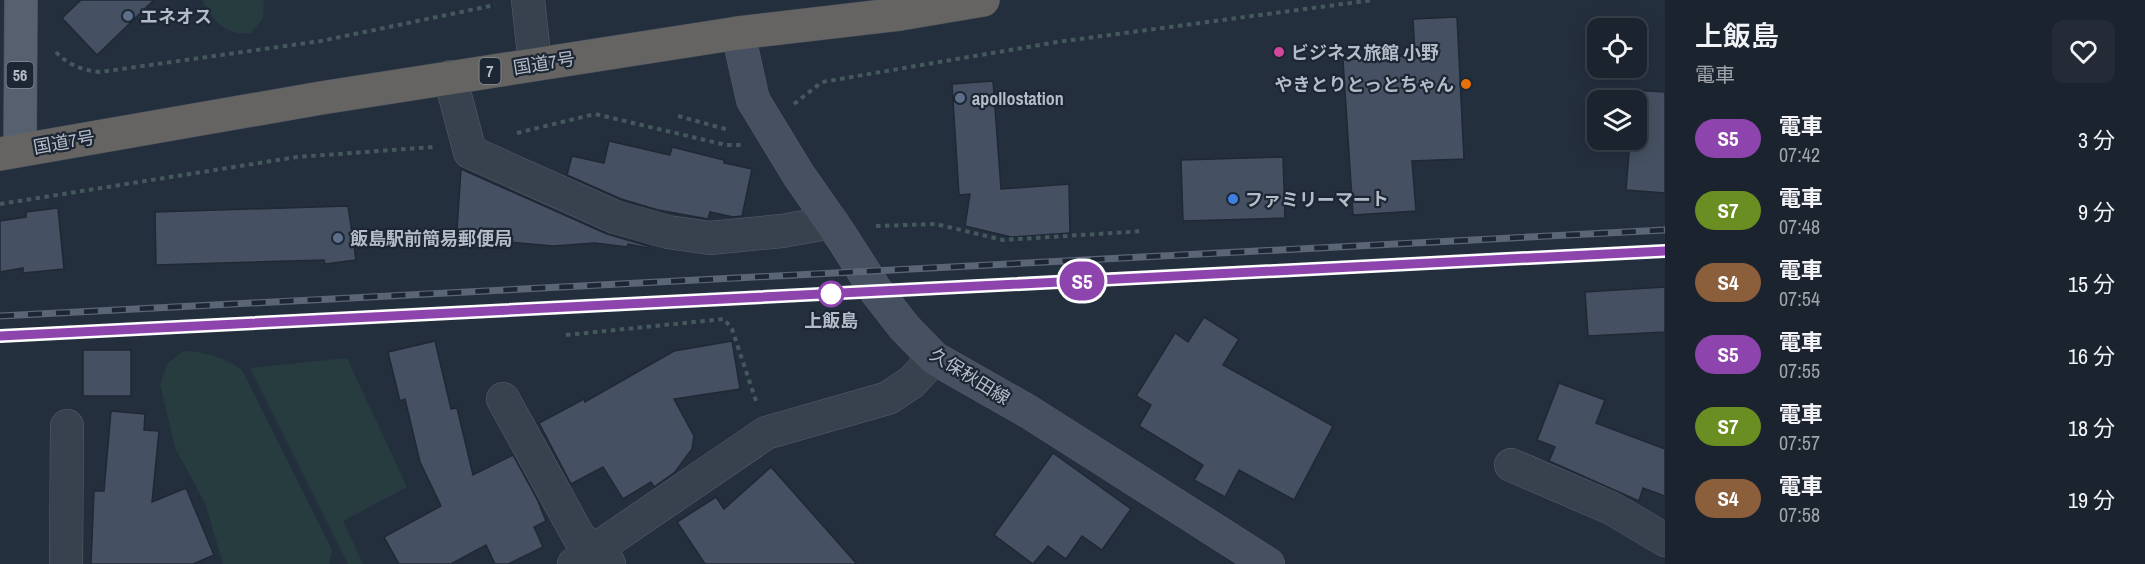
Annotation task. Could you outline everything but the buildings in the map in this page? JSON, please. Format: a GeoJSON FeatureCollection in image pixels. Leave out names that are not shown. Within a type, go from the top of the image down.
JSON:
{"type":"FeatureCollection","features":[{"type":"Feature","properties":{"kind":"highway","name":"国道7号"},"geometry":{"type":"LineString","coordinates":[[10,152],[450,77],[738,33],[900,14],[983,0]]}},
{"type":"Feature","properties":{"kind":"main road","name":"56"},"geometry":{"type":"LineString","coordinates":[[10,152],[21,0]]}},
{"type":"Feature","properties":{"kind":"main road","name":"久保秋田線"},"geometry":{"type":"LineString","coordinates":[[738,33],[753,100],[753,128],[798,174],[876,291],[904,327],[934,358],[1029,412],[1268,564]]}},
{"type":"Feature","properties":{"kind":"street"},"geometry":{"type":"LineString","coordinates":[[513,2],[535,64]]}},
{"type":"Feature","properties":{"kind":"street"},"geometry":{"type":"LineString","coordinates":[[450,77],[470,152],[615,217],[668,232],[710,238],[834,225]]}},
{"type":"Feature","properties":{"kind":"street"},"geometry":{"type":"LineString","coordinates":[[503,399],[593,560],[766,433],[888,398],[912,382],[934,358]]}},
{"type":"Feature","properties":{"kind":"street"},"geometry":{"type":"LineString","coordinates":[[66,564],[68,426]]}},
{"type":"Feature","properties":{"kind":"street"},"geometry":{"type":"LineString","coordinates":[[1511,465],[1611,508],[1665,540]]}},
{"type":"Feature","properties":{"kind":"path"},"geometry":{"type":"LineString","coordinates":[[0,204],[297,157],[468,145],[595,114],[726,145],[741,145],[753,128],[822,82],[1057,42],[1373,0]]}},
{"type":"Feature","properties":{"kind":"path"},"geometry":{"type":"LineString","coordinates":[[48,45],[64,61],[84,70],[100,72],[321,41],[513,2]]}},
{"type":"Feature","properties":{"kind":"path"},"geometry":{"type":"LineString","coordinates":[[678,116],[753,128]]}},
{"type":"Feature","properties":{"kind":"path"},"geometry":{"type":"LineString","coordinates":[[834,225],[936,224],[1002,240],[1144,231]]}},
{"type":"Feature","properties":{"kind":"path"},"geometry":{"type":"LineString","coordinates":[[566,335],[724,319],[732,329],[766,433]]}},
{"type":"Feature","properties":{"kind":"green space"},"geometry":{"type":"Polygon","coordinates":[[[202,0],[264,0],[263,18],[251,33],[234,32],[221,26],[202,0]]]}},
{"type":"Feature","properties":{"kind":"green space"},"geometry":{"type":"Polygon","coordinates":[[[183,351],[214,356],[242,370],[332,550],[329,564],[223,564],[205,503],[175,448],[160,384],[168,363],[183,351]]]}},
{"type":"Feature","properties":{"kind":"green space"},"geometry":{"type":"Polygon","coordinates":[[[347,358],[407,487],[343,521],[363,564],[348,564],[250,368],[347,358]]]}},
{"type":"Feature","properties":{"kind":"railway"},"geometry":{"type":"LineString","coordinates":[[0,316],[1665,230]]}},
{"type":"Feature","properties":{"kind":"railway"},"geometry":{"type":"LineString","coordinates":[[0,336],[1665,251]]}},
{"type":"Feature","properties":{"kind":"train","name":"S5"},"geometry":{"type":"LineString","coordinates":[[0,336],[1665,251]]}},
{"type":"Feature","properties":{"kind":"place","name":"エネオス"},"geometry":{"type":"Point","coordinates":[128,16]}},
{"type":"Feature","properties":{"kind":"place","name":"ビジネス旅館 小野"},"geometry":{"type":"Point","coordinates":[1279,52]}},
{"type":"Feature","properties":{"kind":"place","name":"やきとりとっとちゃん"},"geometry":{"type":"Point","coordinates":[1466,84]}},
{"type":"Feature","properties":{"kind":"place","name":"apollostation"},"geometry":{"type":"Point","coordinates":[960,98]}},
{"type":"Feature","properties":{"kind":"place","name":"ファミリーマート"},"geometry":{"type":"Point","coordinates":[1233,199]}},
{"type":"Feature","properties":{"kind":"place","name":"飯島駅前簡易郵便局"},"geometry":{"type":"Point","coordinates":[338,238]}},
{"type":"Feature","properties":{"kind":"place","name":"上飯島"},"geometry":{"type":"Point","coordinates":[831,294]}}]}
